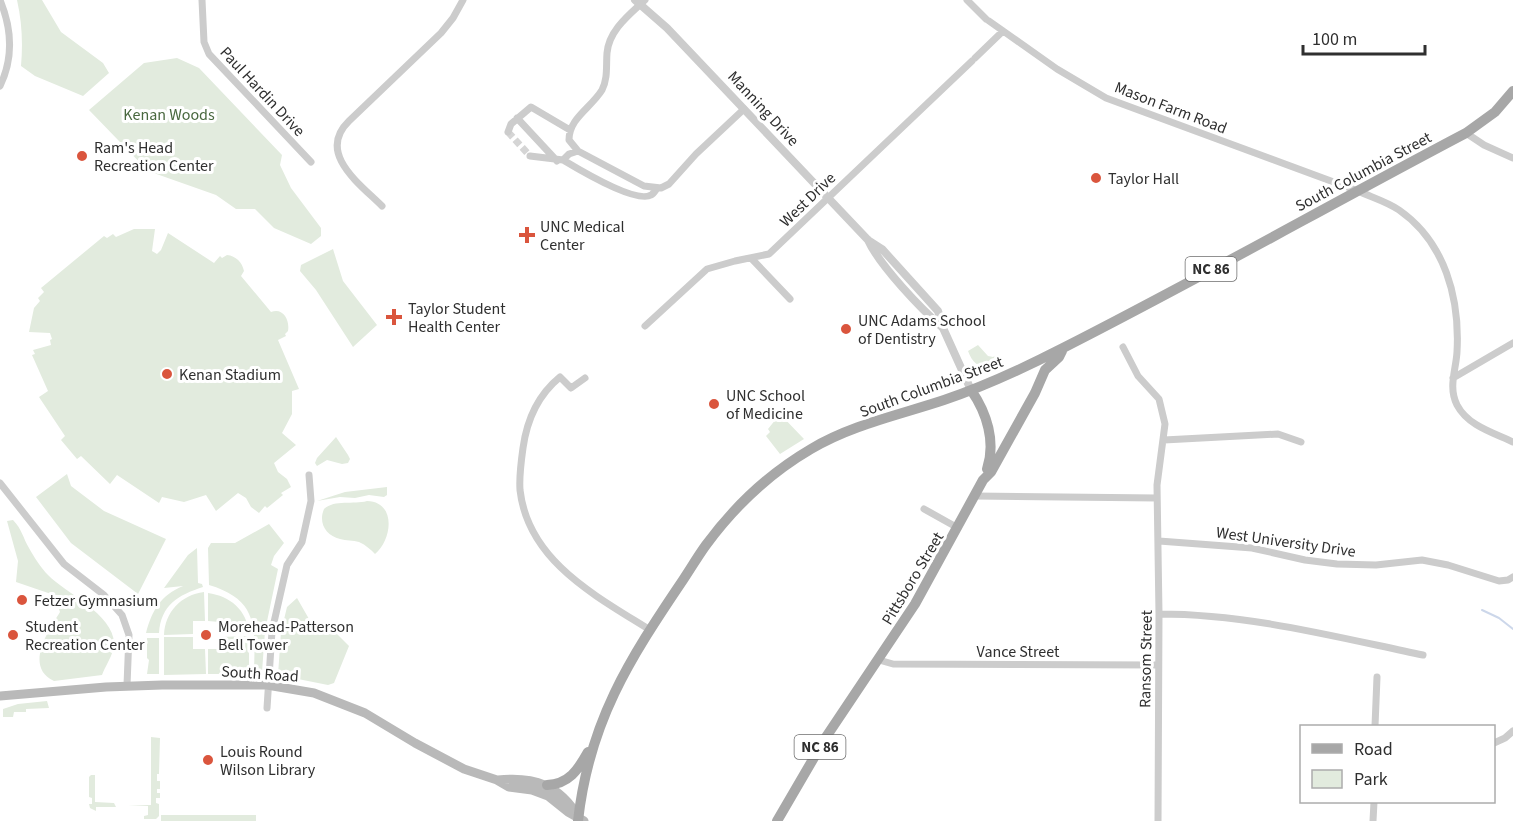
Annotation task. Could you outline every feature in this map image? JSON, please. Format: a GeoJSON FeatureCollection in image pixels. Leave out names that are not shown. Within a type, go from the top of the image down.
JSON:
{"type":"FeatureCollection","features":[{"type":"Feature","properties":{"kind":"main road","name":"South Columbia Street"},"geometry":{"type":"LineString","coordinates":[[580,820],[584,783],[593,744],[615,688],[650,630],[713,536],[746,499],[781,470],[811,449],[840,435],[971,390],[1004,377],[1064,347],[1466,133],[1494,112],[1513,91]]}},
{"type":"Feature","properties":{"kind":"main road","name":"Pittsboro Street"},"geometry":{"type":"LineString","coordinates":[[777,821],[825,737],[915,604],[983,480],[991,472],[1035,393],[1045,370],[1059,357],[1064,347]]}},
{"type":"Feature","properties":{"kind":"main road","name":"Manning Drive"},"geometry":{"type":"LineString","coordinates":[[971,390],[978,400],[991,440],[990,460],[983,480]]}},
{"type":"Feature","properties":{"kind":"main road","name":"South Road"},"geometry":{"type":"LineString","coordinates":[[0,696],[127,686],[267,686],[314,693],[348,705],[377,719],[448,761],[479,775],[497,780],[509,787],[532,790],[548,796],[580,820]]}},
{"type":"Feature","properties":{"kind":"main road"},"geometry":{"type":"LineString","coordinates":[[547,785],[570,778],[593,744]]}},
{"type":"Feature","properties":{"kind":"main road","name":"South Road"},"geometry":{"type":"LineString","coordinates":[[497,780],[510,779],[547,785],[570,803],[580,820]]}},
{"type":"Feature","properties":{"kind":"street"},"geometry":{"type":"LineString","coordinates":[[0,0],[11,39],[9,58],[0,86]]}},
{"type":"Feature","properties":{"kind":"street","name":"Paul Hardin Drive"},"geometry":{"type":"LineString","coordinates":[[202,0],[205,48],[311,162]]}},
{"type":"Feature","properties":{"kind":"street"},"geometry":{"type":"LineString","coordinates":[[382,206],[344,167],[337,150],[339,134],[349,121],[441,33],[463,0]]}},
{"type":"Feature","properties":{"kind":"street","name":"Mason Farm Road"},"geometry":{"type":"LineString","coordinates":[[967,0],[987,20],[1057,69],[1112,100],[1358,191],[1398,209],[1422,229],[1441,259],[1451,285],[1458,338],[1453,378],[1453,393],[1457,405],[1471,422],[1513,442]]}},
{"type":"Feature","properties":{"kind":"street"},"geometry":{"type":"LineString","coordinates":[[640,1],[614,33],[608,47],[607,76],[602,89],[570,129],[569,140],[578,151],[644,186],[657,188],[669,184],[696,154],[744,109]]}},
{"type":"Feature","properties":{"kind":"street","name":"Manning Drive"},"geometry":{"type":"LineString","coordinates":[[640,1],[868,240],[882,249],[932,302],[938,311],[943,328],[971,390]]}},
{"type":"Feature","properties":{"kind":"street","name":"West Drive"},"geometry":{"type":"LineString","coordinates":[[645,326],[707,269],[769,254],[1003,31]]}},
{"type":"Feature","properties":{"kind":"street"},"geometry":{"type":"LineString","coordinates":[[508,132],[509,127],[517,118],[531,107],[557,124],[570,129]]}},
{"type":"Feature","properties":{"kind":"street"},"geometry":{"type":"LineString","coordinates":[[517,118],[560,160],[630,195],[644,197],[651,195],[657,188]]}},
{"type":"Feature","properties":{"kind":"street"},"geometry":{"type":"LineString","coordinates":[[1466,133],[1484,145],[1513,158]]}},
{"type":"Feature","properties":{"kind":"street"},"geometry":{"type":"LineString","coordinates":[[530,156],[560,160],[578,151]]}},
{"type":"Feature","properties":{"kind":"street"},"geometry":{"type":"LineString","coordinates":[[751,258],[790,299]]}},
{"type":"Feature","properties":{"kind":"street"},"geometry":{"type":"LineString","coordinates":[[1453,378],[1513,343]]}},
{"type":"Feature","properties":{"kind":"street","name":"Ransom Street"},"geometry":{"type":"LineString","coordinates":[[1123,347],[1138,375],[1159,399],[1164,416],[1164,440],[1159,462],[1157,498],[1160,614],[1158,821]]}},
{"type":"Feature","properties":{"kind":"street"},"geometry":{"type":"LineString","coordinates":[[585,378],[571,388],[560,377],[542,395],[534,409],[524,442],[521,462],[520,489],[524,510],[545,550],[563,571],[591,593],[650,630]]}},
{"type":"Feature","properties":{"kind":"street"},"geometry":{"type":"LineString","coordinates":[[1164,440],[1278,434],[1301,442]]}},
{"type":"Feature","properties":{"kind":"street"},"geometry":{"type":"LineString","coordinates":[[267,708],[272,631],[287,564],[302,542],[311,501],[309,475]]}},
{"type":"Feature","properties":{"kind":"street"},"geometry":{"type":"LineString","coordinates":[[0,483],[60,560],[104,595],[122,615],[129,635],[127,686]]}},
{"type":"Feature","properties":{"kind":"street"},"geometry":{"type":"LineString","coordinates":[[975,496],[1157,498]]}},
{"type":"Feature","properties":{"kind":"street"},"geometry":{"type":"LineString","coordinates":[[924,509],[958,528]]}},
{"type":"Feature","properties":{"kind":"street","name":"West University Drive"},"geometry":{"type":"LineString","coordinates":[[1159,541],[1252,548],[1305,560],[1344,565],[1376,565],[1422,560],[1448,565],[1499,581],[1513,577]]}},
{"type":"Feature","properties":{"kind":"street"},"geometry":{"type":"LineString","coordinates":[[1160,614],[1190,614],[1252,621],[1423,655]]}},
{"type":"Feature","properties":{"kind":"street","name":"Vance Street"},"geometry":{"type":"LineString","coordinates":[[879,660],[893,664],[1158,665]]}},
{"type":"Feature","properties":{"kind":"street"},"geometry":{"type":"LineString","coordinates":[[1376,725],[1377,677]]}},
{"type":"Feature","properties":{"kind":"street"},"geometry":{"type":"LineString","coordinates":[[1495,744],[1513,731]]}},
{"type":"Feature","properties":{"kind":"street"},"geometry":{"type":"LineString","coordinates":[[1374,803],[1374,821]]}},
{"type":"Feature","properties":{"kind":"green space"},"geometry":{"type":"Polygon","coordinates":[[[17,0],[42,0],[61,32],[103,63],[109,73],[83,96],[35,76],[21,66],[22,33],[17,0]]]}},
{"type":"Feature","properties":{"kind":"green space","name":"Kenan Woods"},"geometry":{"type":"Polygon","coordinates":[[[177,58],[199,68],[282,155],[280,165],[291,188],[321,228],[321,236],[311,244],[274,228],[255,209],[236,209],[216,195],[148,171],[89,110],[144,63],[177,58]]]}},
{"type":"Feature","properties":{"kind":"green space","name":"Kenan Stadium"},"geometry":{"type":"Polygon","coordinates":[[[134,229],[155,229],[152,251],[157,254],[168,233],[214,263],[220,256],[222,258],[227,255],[236,258],[244,271],[241,276],[271,312],[279,311],[287,319],[286,336],[278,340],[299,389],[292,391],[292,414],[282,433],[296,445],[274,463],[278,472],[287,479],[291,487],[259,513],[251,507],[246,498],[238,493],[216,511],[206,495],[184,502],[162,497],[159,503],[117,475],[110,484],[81,456],[77,459],[61,440],[65,436],[39,397],[48,391],[32,355],[35,354],[33,350],[51,345],[50,340],[52,339],[50,333],[29,332],[34,308],[40,301],[38,298],[44,292],[41,288],[104,236],[107,238],[113,234],[116,237],[134,229]]]}},
{"type":"Feature","properties":{"kind":"green space"},"geometry":{"type":"Polygon","coordinates":[[[333,249],[343,281],[377,325],[353,347],[316,290],[300,271],[301,265],[333,249]]]}},
{"type":"Feature","properties":{"kind":"green space"},"geometry":{"type":"Polygon","coordinates":[[[978,345],[988,356],[996,355],[1001,362],[991,367],[977,365],[968,351],[978,345]]]}},
{"type":"Feature","properties":{"kind":"green space"},"geometry":{"type":"Polygon","coordinates":[[[780,414],[804,439],[780,454],[766,436],[770,432],[768,429],[780,414]]]}},
{"type":"Feature","properties":{"kind":"green space"},"geometry":{"type":"Polygon","coordinates":[[[336,437],[350,459],[348,463],[342,464],[327,460],[317,466],[315,463],[317,458],[336,437]]]}},
{"type":"Feature","properties":{"kind":"green space"},"geometry":{"type":"Polygon","coordinates":[[[67,474],[71,486],[104,511],[166,539],[138,594],[71,543],[36,497],[67,474]]]}},
{"type":"Feature","properties":{"kind":"green space"},"geometry":{"type":"Polygon","coordinates":[[[387,487],[387,495],[384,497],[369,495],[317,501],[345,492],[387,487]]]}},
{"type":"Feature","properties":{"kind":"green space"},"geometry":{"type":"Polygon","coordinates":[[[367,501],[377,503],[383,508],[389,523],[385,540],[375,554],[359,542],[342,540],[331,535],[324,528],[322,519],[324,509],[333,504],[367,501]]]}},
{"type":"Feature","properties":{"kind":"green space"},"geometry":{"type":"Polygon","coordinates":[[[13,520],[45,572],[90,607],[109,627],[113,638],[113,650],[102,675],[54,681],[45,675],[41,667],[41,648],[60,612],[54,595],[16,582],[18,561],[7,521],[13,520]]]}},
{"type":"Feature","properties":{"kind":"green space"},"geometry":{"type":"Polygon","coordinates":[[[269,524],[284,543],[274,556],[271,565],[278,569],[265,631],[262,672],[254,672],[251,618],[237,599],[209,585],[208,548],[211,543],[235,543],[269,524]]]}},
{"type":"Feature","properties":{"kind":"green space"},"geometry":{"type":"Polygon","coordinates":[[[197,548],[198,583],[203,587],[172,602],[163,615],[159,633],[146,633],[158,604],[183,586],[164,588],[188,555],[197,548]]]}},
{"type":"Feature","properties":{"kind":"green space"},"geometry":{"type":"Polygon","coordinates":[[[204,592],[205,621],[193,621],[193,634],[164,635],[167,619],[176,606],[188,597],[204,592]]]}},
{"type":"Feature","properties":{"kind":"green space"},"geometry":{"type":"Polygon","coordinates":[[[208,593],[223,597],[236,606],[245,617],[249,633],[220,634],[220,622],[208,621],[208,593]]]}},
{"type":"Feature","properties":{"kind":"green space"},"geometry":{"type":"Polygon","coordinates":[[[297,598],[313,626],[331,628],[349,646],[334,683],[328,685],[278,675],[281,632],[287,607],[297,598]]]}},
{"type":"Feature","properties":{"kind":"green space"},"geometry":{"type":"Polygon","coordinates":[[[249,636],[249,674],[208,674],[208,649],[220,649],[220,637],[249,636]]]}},
{"type":"Feature","properties":{"kind":"green space"},"geometry":{"type":"Polygon","coordinates":[[[164,637],[193,637],[193,649],[205,649],[206,674],[164,675],[164,637]]]}},
{"type":"Feature","properties":{"kind":"green space"},"geometry":{"type":"Polygon","coordinates":[[[147,638],[159,638],[159,674],[147,674],[149,660],[147,658],[147,638]]]}},
{"type":"Feature","properties":{"kind":"green space"},"geometry":{"type":"Polygon","coordinates":[[[47,701],[49,708],[26,709],[26,712],[14,712],[13,717],[3,717],[3,709],[18,704],[47,701]]]}},
{"type":"Feature","properties":{"kind":"green space"},"geometry":{"type":"Polygon","coordinates":[[[151,737],[160,738],[157,781],[160,781],[160,789],[157,789],[157,793],[160,793],[160,798],[156,798],[156,803],[159,804],[159,816],[156,819],[144,819],[144,816],[148,815],[148,806],[128,805],[151,805],[151,737]]]}},
{"type":"Feature","properties":{"kind":"green space"},"geometry":{"type":"Polygon","coordinates":[[[95,775],[95,802],[114,803],[116,807],[96,807],[96,811],[90,808],[92,798],[89,797],[89,777],[95,775]]]}},
{"type":"Feature","properties":{"kind":"green space"},"geometry":{"type":"Polygon","coordinates":[[[161,815],[256,815],[256,821],[161,821],[161,815]]]}},
{"type":"Feature","properties":{"kind":"waterway"},"geometry":{"type":"LineString","coordinates":[[1482,610],[1499,618],[1513,629]]}},
{"type":"Feature","properties":{"kind":"tunnel"},"geometry":{"type":"LineString","coordinates":[[508,132],[530,156]]}},
{"type":"Feature","properties":{"kind":"place","name":"Ram's Head Recreation Center"},"geometry":{"type":"Point","coordinates":[82,156]}},
{"type":"Feature","properties":{"kind":"place","name":"Taylor Hall"},"geometry":{"type":"Point","coordinates":[1096,178]}},
{"type":"Feature","properties":{"kind":"place","name":"UNC Medical Center"},"geometry":{"type":"Point","coordinates":[527,235]}},
{"type":"Feature","properties":{"kind":"place","name":"Taylor Student Health Center"},"geometry":{"type":"Point","coordinates":[394,317]}},
{"type":"Feature","properties":{"kind":"place","name":"UNC Adams School of Dentistry"},"geometry":{"type":"Point","coordinates":[846,329]}},
{"type":"Feature","properties":{"kind":"place","name":"Kenan Stadium"},"geometry":{"type":"Point","coordinates":[167,374]}},
{"type":"Feature","properties":{"kind":"place","name":"UNC School of Medicine"},"geometry":{"type":"Point","coordinates":[714,404]}},
{"type":"Feature","properties":{"kind":"place","name":"Fetzer Gymnasium"},"geometry":{"type":"Point","coordinates":[22,600]}},
{"type":"Feature","properties":{"kind":"place","name":"Student Recreation Center"},"geometry":{"type":"Point","coordinates":[13,635]}},
{"type":"Feature","properties":{"kind":"place","name":"Morehead-Patterson Bell Tower"},"geometry":{"type":"Point","coordinates":[206,635]}},
{"type":"Feature","properties":{"kind":"place","name":"Louis Round Wilson Library"},"geometry":{"type":"Point","coordinates":[208,760]}}]}
